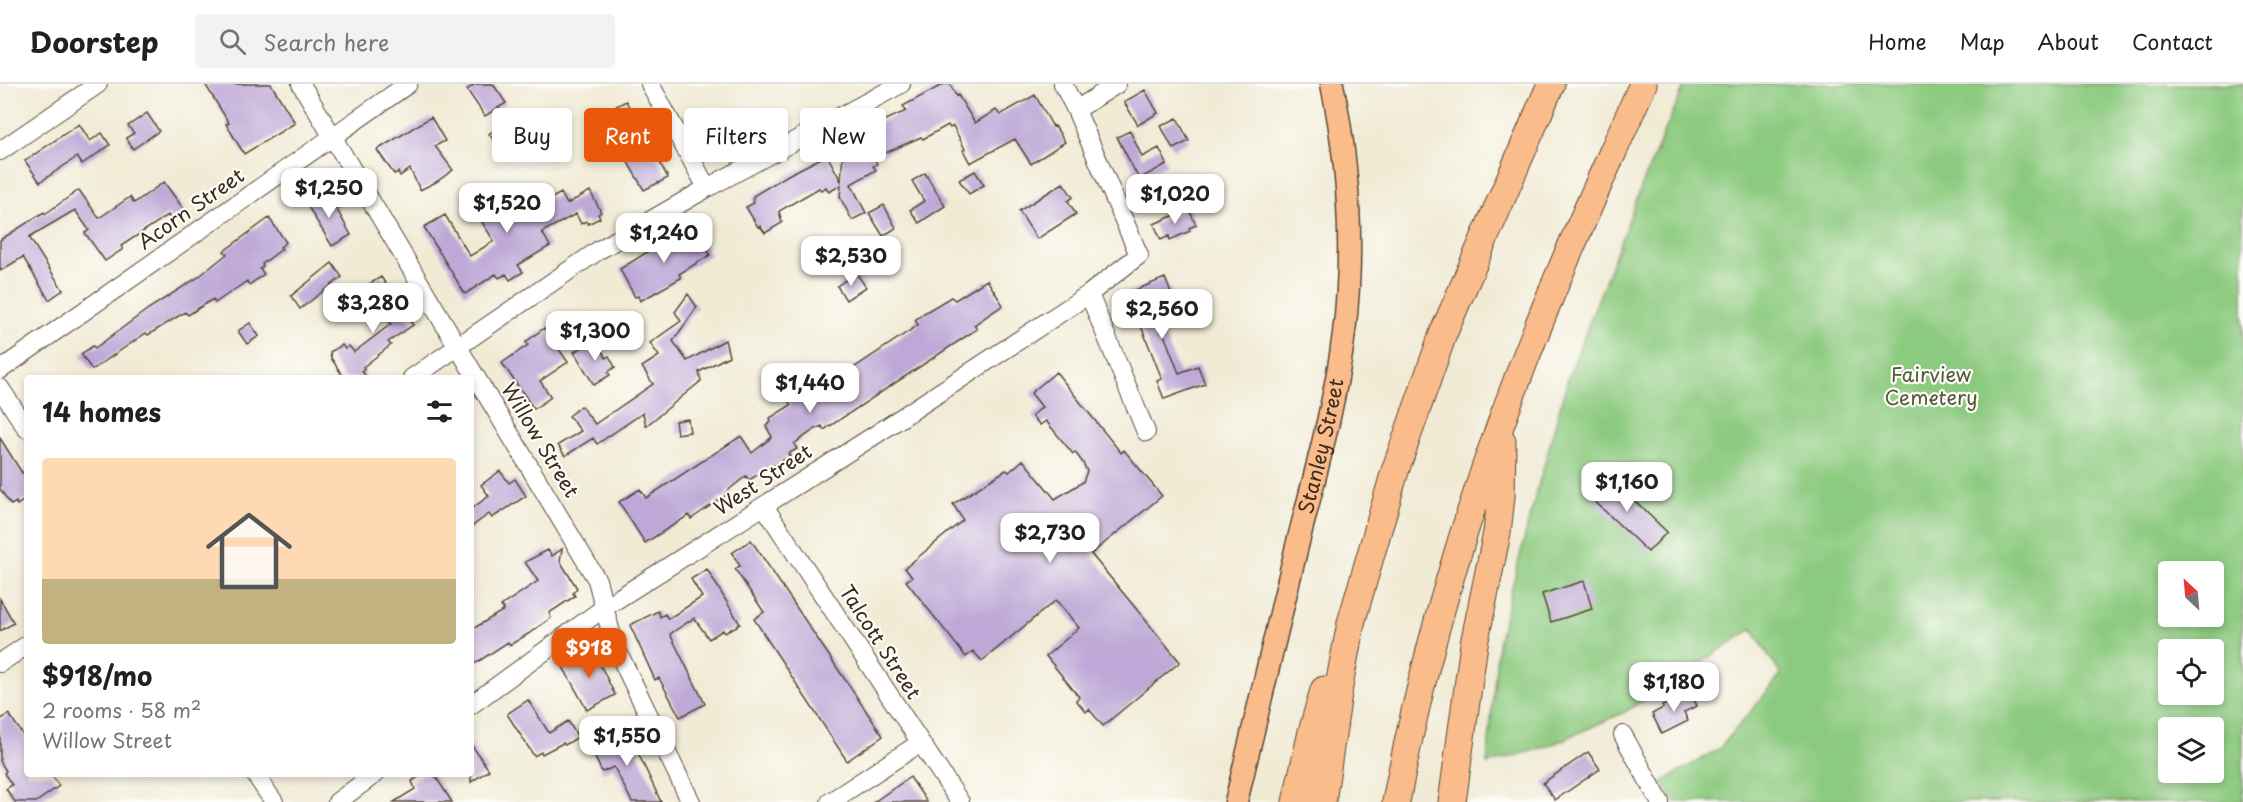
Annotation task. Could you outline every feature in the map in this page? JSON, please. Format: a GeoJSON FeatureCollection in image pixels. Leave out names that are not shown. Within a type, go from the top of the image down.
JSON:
{"type":"FeatureCollection","features":[{"type":"Feature","properties":{"kind":"highway"},"geometry":{"type":"LineString","coordinates":[[1296,802],[1324,691],[1353,613],[1386,501],[1428,374],[1473,262],[1551,84]]}},
{"type":"Feature","properties":{"kind":"highway"},"geometry":{"type":"LineString","coordinates":[[1396,802],[1417,699],[1474,501],[1551,293],[1643,84]]}},
{"type":"Feature","properties":{"kind":"highway"},"geometry":{"type":"LineString","coordinates":[[1452,802],[1469,678],[1498,526],[1502,473],[1502,421]]}},
{"type":"Feature","properties":{"kind":"highway"},"geometry":{"type":"LineString","coordinates":[[1322,802],[1340,680],[1353,613]]}},
{"type":"Feature","properties":{"kind":"main road","name":"Stanley Street"},"geometry":{"type":"LineString","coordinates":[[1236,802],[1328,418],[1343,342],[1348,285],[1349,212],[1344,157],[1332,84]]}},
{"type":"Feature","properties":{"kind":"street"},"geometry":{"type":"LineString","coordinates":[[0,151],[98,84]]}},
{"type":"Feature","properties":{"kind":"street","name":"Willow Street"},"geometry":{"type":"LineString","coordinates":[[301,84],[597,580],[614,644],[691,802]]}},
{"type":"Feature","properties":{"kind":"street","name":"Acorn Street"},"geometry":{"type":"LineString","coordinates":[[0,370],[408,84]]}},
{"type":"Feature","properties":{"kind":"street"},"geometry":{"type":"LineString","coordinates":[[650,84],[707,188]]}},
{"type":"Feature","properties":{"kind":"street"},"geometry":{"type":"LineString","coordinates":[[416,375],[599,250],[707,188],[901,84]]}},
{"type":"Feature","properties":{"kind":"street"},"geometry":{"type":"LineString","coordinates":[[1063,84],[1076,110],[1117,84]]}},
{"type":"Feature","properties":{"kind":"street","name":"West Street"},"geometry":{"type":"LineString","coordinates":[[474,703],[605,607],[1089,294],[1139,255],[1076,110]]}},
{"type":"Feature","properties":{"kind":"street"},"geometry":{"type":"LineString","coordinates":[[1089,294],[1146,432]]}},
{"type":"Feature","properties":{"kind":"street"},"geometry":{"type":"LineString","coordinates":[[0,388],[24,424]]}},
{"type":"Feature","properties":{"kind":"street","name":"Talcott Street"},"geometry":{"type":"LineString","coordinates":[[764,506],[960,802]]}},
{"type":"Feature","properties":{"kind":"street"},"geometry":{"type":"LineString","coordinates":[[0,663],[24,647]]}},
{"type":"Feature","properties":{"kind":"street"},"geometry":{"type":"LineString","coordinates":[[1623,735],[1660,802]]}},
{"type":"Feature","properties":{"kind":"street"},"geometry":{"type":"LineString","coordinates":[[840,799],[920,743]]}},
{"type":"Feature","properties":{"kind":"street"},"geometry":{"type":"LineString","coordinates":[[257,777],[274,802]]}},
{"type":"Feature","properties":{"kind":"street"},"geometry":{"type":"LineString","coordinates":[[337,802],[371,777]]}},
{"type":"Feature","properties":{"kind":"green space","name":"Fairview Cemetery"},"geometry":{"type":"Polygon","coordinates":[[[1685,84],[2243,84],[2243,802],[1675,802],[1662,782],[1720,748],[1781,675],[1752,629],[1625,712],[1549,746],[1487,764],[1498,643],[1568,378],[1644,180],[1685,84]]]}},
{"type":"Feature","properties":{"kind":"building"},"geometry":{"type":"Polygon","coordinates":[[[205,84],[271,84],[295,123],[244,154],[226,124],[229,123],[205,84]]]}},
{"type":"Feature","properties":{"kind":"building"},"geometry":{"type":"Polygon","coordinates":[[[475,84],[493,84],[506,103],[498,108],[492,108],[492,112],[485,116],[467,90],[475,84]]]}},
{"type":"Feature","properties":{"kind":"building"},"geometry":{"type":"Polygon","coordinates":[[[944,84],[950,84],[975,123],[996,110],[1000,115],[1035,95],[1053,127],[1055,126],[1065,142],[1031,164],[1015,139],[970,163],[953,126],[950,128],[948,125],[923,139],[921,137],[886,153],[886,120],[906,111],[903,106],[944,84]]]}},
{"type":"Feature","properties":{"kind":"building"},"geometry":{"type":"Polygon","coordinates":[[[1145,90],[1158,113],[1138,125],[1124,102],[1145,90]]]}},
{"type":"Feature","properties":{"kind":"building"},"geometry":{"type":"Polygon","coordinates":[[[626,101],[630,108],[613,108],[626,101]]]}},
{"type":"Feature","properties":{"kind":"building"},"geometry":{"type":"Polygon","coordinates":[[[147,113],[159,131],[133,149],[126,138],[134,133],[128,126],[147,113]]]}},
{"type":"Feature","properties":{"kind":"building"},"geometry":{"type":"Polygon","coordinates":[[[431,117],[445,141],[435,146],[453,170],[420,190],[410,169],[400,176],[398,172],[394,174],[377,150],[431,117]]]}},
{"type":"Feature","properties":{"kind":"building"},"geometry":{"type":"Polygon","coordinates":[[[1177,118],[1189,141],[1173,149],[1161,126],[1177,118]]]}},
{"type":"Feature","properties":{"kind":"building"},"geometry":{"type":"Polygon","coordinates":[[[79,124],[90,141],[102,133],[110,145],[82,164],[77,157],[40,182],[25,161],[79,124]]]}},
{"type":"Feature","properties":{"kind":"building"},"geometry":{"type":"Polygon","coordinates":[[[1130,131],[1142,157],[1159,148],[1167,164],[1139,179],[1117,137],[1130,131]]]}},
{"type":"Feature","properties":{"kind":"building"},"geometry":{"type":"Polygon","coordinates":[[[628,162],[659,162],[668,178],[644,190],[628,162]]]}},
{"type":"Feature","properties":{"kind":"building"},"geometry":{"type":"Polygon","coordinates":[[[813,162],[831,162],[841,181],[842,162],[876,162],[877,164],[873,166],[876,170],[851,184],[866,213],[852,220],[840,197],[841,185],[829,192],[826,187],[821,190],[819,188],[779,211],[782,223],[765,233],[760,226],[758,227],[746,207],[754,203],[753,196],[813,162]]]}},
{"type":"Feature","properties":{"kind":"building"},"geometry":{"type":"Polygon","coordinates":[[[975,171],[984,185],[969,194],[959,180],[975,171]]]}},
{"type":"Feature","properties":{"kind":"building"},"geometry":{"type":"Polygon","coordinates":[[[925,173],[945,206],[919,223],[910,210],[924,201],[912,181],[925,173]]]}},
{"type":"Feature","properties":{"kind":"building"},"geometry":{"type":"Polygon","coordinates":[[[164,182],[185,211],[171,220],[168,215],[121,246],[123,249],[105,261],[85,233],[89,230],[75,210],[29,237],[63,290],[49,300],[23,257],[0,271],[0,240],[44,212],[45,214],[79,190],[99,218],[130,197],[134,203],[164,182]]]}},
{"type":"Feature","properties":{"kind":"building"},"geometry":{"type":"Polygon","coordinates":[[[518,183],[532,209],[561,193],[567,204],[590,191],[601,212],[598,214],[600,218],[588,224],[586,221],[581,224],[576,214],[542,232],[550,246],[518,265],[523,272],[510,280],[506,274],[499,278],[496,274],[465,294],[424,227],[445,215],[470,256],[494,241],[473,208],[518,183]]]}},
{"type":"Feature","properties":{"kind":"building"},"geometry":{"type":"Polygon","coordinates":[[[1063,183],[1073,197],[1068,201],[1076,214],[1037,239],[1019,211],[1063,183]]]}},
{"type":"Feature","properties":{"kind":"building"},"geometry":{"type":"Polygon","coordinates":[[[327,191],[338,207],[336,208],[351,235],[332,246],[307,205],[327,191]]]}},
{"type":"Feature","properties":{"kind":"building"},"geometry":{"type":"Polygon","coordinates":[[[884,205],[896,228],[883,236],[869,213],[884,205]]]}},
{"type":"Feature","properties":{"kind":"building"},"geometry":{"type":"Polygon","coordinates":[[[1189,209],[1196,225],[1189,228],[1190,231],[1170,240],[1169,236],[1161,240],[1154,224],[1189,209]]]}},
{"type":"Feature","properties":{"kind":"building"},"geometry":{"type":"Polygon","coordinates":[[[269,218],[286,242],[280,247],[282,249],[262,264],[260,269],[264,274],[249,285],[247,281],[215,303],[213,299],[188,315],[185,312],[148,335],[146,333],[92,370],[81,354],[93,346],[95,348],[148,309],[197,278],[227,254],[224,251],[269,218]]]}},
{"type":"Feature","properties":{"kind":"building"},"geometry":{"type":"Polygon","coordinates":[[[691,230],[693,233],[697,230],[710,255],[679,274],[681,278],[640,301],[638,296],[635,297],[620,269],[657,246],[668,241],[669,243],[691,230]]]}},
{"type":"Feature","properties":{"kind":"building"},"geometry":{"type":"Polygon","coordinates":[[[332,263],[342,277],[300,309],[291,296],[332,263]]]}},
{"type":"Feature","properties":{"kind":"building"},"geometry":{"type":"Polygon","coordinates":[[[856,273],[866,287],[846,300],[837,286],[856,273]]]}},
{"type":"Feature","properties":{"kind":"building"},"geometry":{"type":"Polygon","coordinates":[[[381,277],[413,325],[388,342],[391,345],[363,367],[365,369],[362,371],[365,375],[342,375],[331,358],[330,352],[342,345],[345,349],[349,346],[354,352],[391,324],[366,286],[381,277]]]}},
{"type":"Feature","properties":{"kind":"building"},"geometry":{"type":"Polygon","coordinates":[[[1165,278],[1174,301],[1152,309],[1179,373],[1198,366],[1205,384],[1164,399],[1157,381],[1162,379],[1128,293],[1165,278]]]}},
{"type":"Feature","properties":{"kind":"building"},"geometry":{"type":"Polygon","coordinates":[[[987,280],[1003,305],[974,325],[977,329],[824,430],[822,426],[814,430],[794,444],[797,449],[788,454],[790,456],[749,480],[746,476],[726,492],[728,494],[691,519],[689,515],[645,543],[619,502],[640,489],[646,498],[741,436],[752,453],[772,437],[766,426],[771,422],[770,418],[791,405],[772,376],[783,369],[804,401],[918,325],[915,320],[924,313],[951,297],[955,300],[987,280]]]}},
{"type":"Feature","properties":{"kind":"building"},"geometry":{"type":"Polygon","coordinates":[[[688,294],[697,307],[673,341],[687,361],[725,340],[729,356],[699,372],[701,381],[646,426],[643,413],[597,444],[593,438],[565,456],[558,445],[581,431],[569,416],[581,406],[595,424],[653,384],[642,367],[659,356],[650,343],[681,321],[675,312],[688,294]]]}},
{"type":"Feature","properties":{"kind":"building"},"geometry":{"type":"Polygon","coordinates":[[[250,323],[259,336],[247,344],[238,331],[250,323]]]}},
{"type":"Feature","properties":{"kind":"building"},"geometry":{"type":"Polygon","coordinates":[[[544,328],[568,362],[540,381],[551,397],[534,409],[502,363],[528,345],[526,342],[544,328]]]}},
{"type":"Feature","properties":{"kind":"building"},"geometry":{"type":"Polygon","coordinates":[[[590,342],[592,345],[597,342],[606,358],[609,356],[615,367],[608,372],[610,375],[594,385],[574,352],[590,342]]]}},
{"type":"Feature","properties":{"kind":"building"},"geometry":{"type":"Polygon","coordinates":[[[1056,372],[1121,453],[1124,450],[1162,496],[1091,554],[1180,662],[1103,726],[1089,709],[1086,712],[1076,700],[1079,697],[1046,656],[1079,628],[1056,600],[982,661],[973,651],[966,657],[906,581],[912,577],[905,568],[963,520],[953,504],[1006,470],[1009,472],[1023,460],[1055,499],[1083,482],[1087,471],[1075,452],[1073,454],[1046,421],[1040,425],[1032,416],[1042,407],[1031,393],[1056,372]]]}},
{"type":"Feature","properties":{"kind":"building"},"geometry":{"type":"Polygon","coordinates":[[[688,419],[690,432],[677,434],[675,421],[688,419]]]}},
{"type":"Feature","properties":{"kind":"building"},"geometry":{"type":"Polygon","coordinates":[[[0,438],[22,473],[24,472],[24,500],[17,505],[16,502],[11,505],[0,489],[0,438]]]}},
{"type":"Feature","properties":{"kind":"building"},"geometry":{"type":"Polygon","coordinates":[[[500,471],[509,483],[515,479],[526,496],[492,518],[489,514],[474,525],[474,507],[489,496],[481,485],[500,471]]]}},
{"type":"Feature","properties":{"kind":"building"},"geometry":{"type":"Polygon","coordinates":[[[1607,474],[1667,532],[1648,552],[1588,495],[1607,474]]]}},
{"type":"Feature","properties":{"kind":"building"},"geometry":{"type":"Polygon","coordinates":[[[751,540],[883,736],[847,761],[754,619],[764,612],[735,569],[740,566],[732,553],[751,540]]]}},
{"type":"Feature","properties":{"kind":"building"},"geometry":{"type":"Polygon","coordinates":[[[562,549],[560,561],[577,588],[573,593],[575,596],[549,613],[551,618],[528,634],[510,645],[508,642],[476,663],[474,660],[474,628],[504,610],[501,606],[538,581],[525,562],[548,550],[552,556],[562,549]]]}},
{"type":"Feature","properties":{"kind":"building"},"geometry":{"type":"Polygon","coordinates":[[[707,569],[740,624],[725,633],[723,630],[709,639],[694,618],[670,634],[705,704],[680,717],[659,678],[655,680],[630,625],[658,611],[660,617],[665,614],[668,619],[702,597],[691,579],[707,569]]]}},
{"type":"Feature","properties":{"kind":"building"},"geometry":{"type":"Polygon","coordinates":[[[1584,581],[1592,609],[1551,622],[1542,594],[1584,581]]]}},
{"type":"Feature","properties":{"kind":"building"},"geometry":{"type":"Polygon","coordinates":[[[0,599],[14,623],[0,631],[0,599]]]}},
{"type":"Feature","properties":{"kind":"building"},"geometry":{"type":"Polygon","coordinates":[[[592,648],[615,695],[587,710],[562,665],[592,648]]]}},
{"type":"Feature","properties":{"kind":"building"},"geometry":{"type":"Polygon","coordinates":[[[1691,693],[1697,706],[1684,712],[1688,721],[1662,734],[1652,714],[1663,708],[1662,706],[1691,693]]]}},
{"type":"Feature","properties":{"kind":"building"},"geometry":{"type":"Polygon","coordinates":[[[528,700],[549,733],[568,721],[578,737],[565,745],[563,743],[534,756],[507,714],[528,700]]]}},
{"type":"Feature","properties":{"kind":"building"},"geometry":{"type":"Polygon","coordinates":[[[9,714],[24,736],[24,777],[53,777],[59,786],[36,802],[15,802],[6,789],[12,785],[0,761],[0,720],[9,714]]]}},
{"type":"Feature","properties":{"kind":"building"},"geometry":{"type":"Polygon","coordinates":[[[628,731],[661,802],[632,802],[614,767],[602,772],[591,749],[628,731]]]}},
{"type":"Feature","properties":{"kind":"building"},"geometry":{"type":"Polygon","coordinates":[[[474,748],[489,770],[471,782],[471,777],[474,777],[474,748]]]}},
{"type":"Feature","properties":{"kind":"building"},"geometry":{"type":"Polygon","coordinates":[[[1588,752],[1600,769],[1555,800],[1543,783],[1588,752]]]}},
{"type":"Feature","properties":{"kind":"building"},"geometry":{"type":"Polygon","coordinates":[[[418,777],[436,777],[452,802],[394,802],[415,789],[412,781],[418,777]]]}},
{"type":"Feature","properties":{"kind":"building"},"geometry":{"type":"Polygon","coordinates":[[[910,777],[927,802],[874,802],[910,777]]]}}]}
